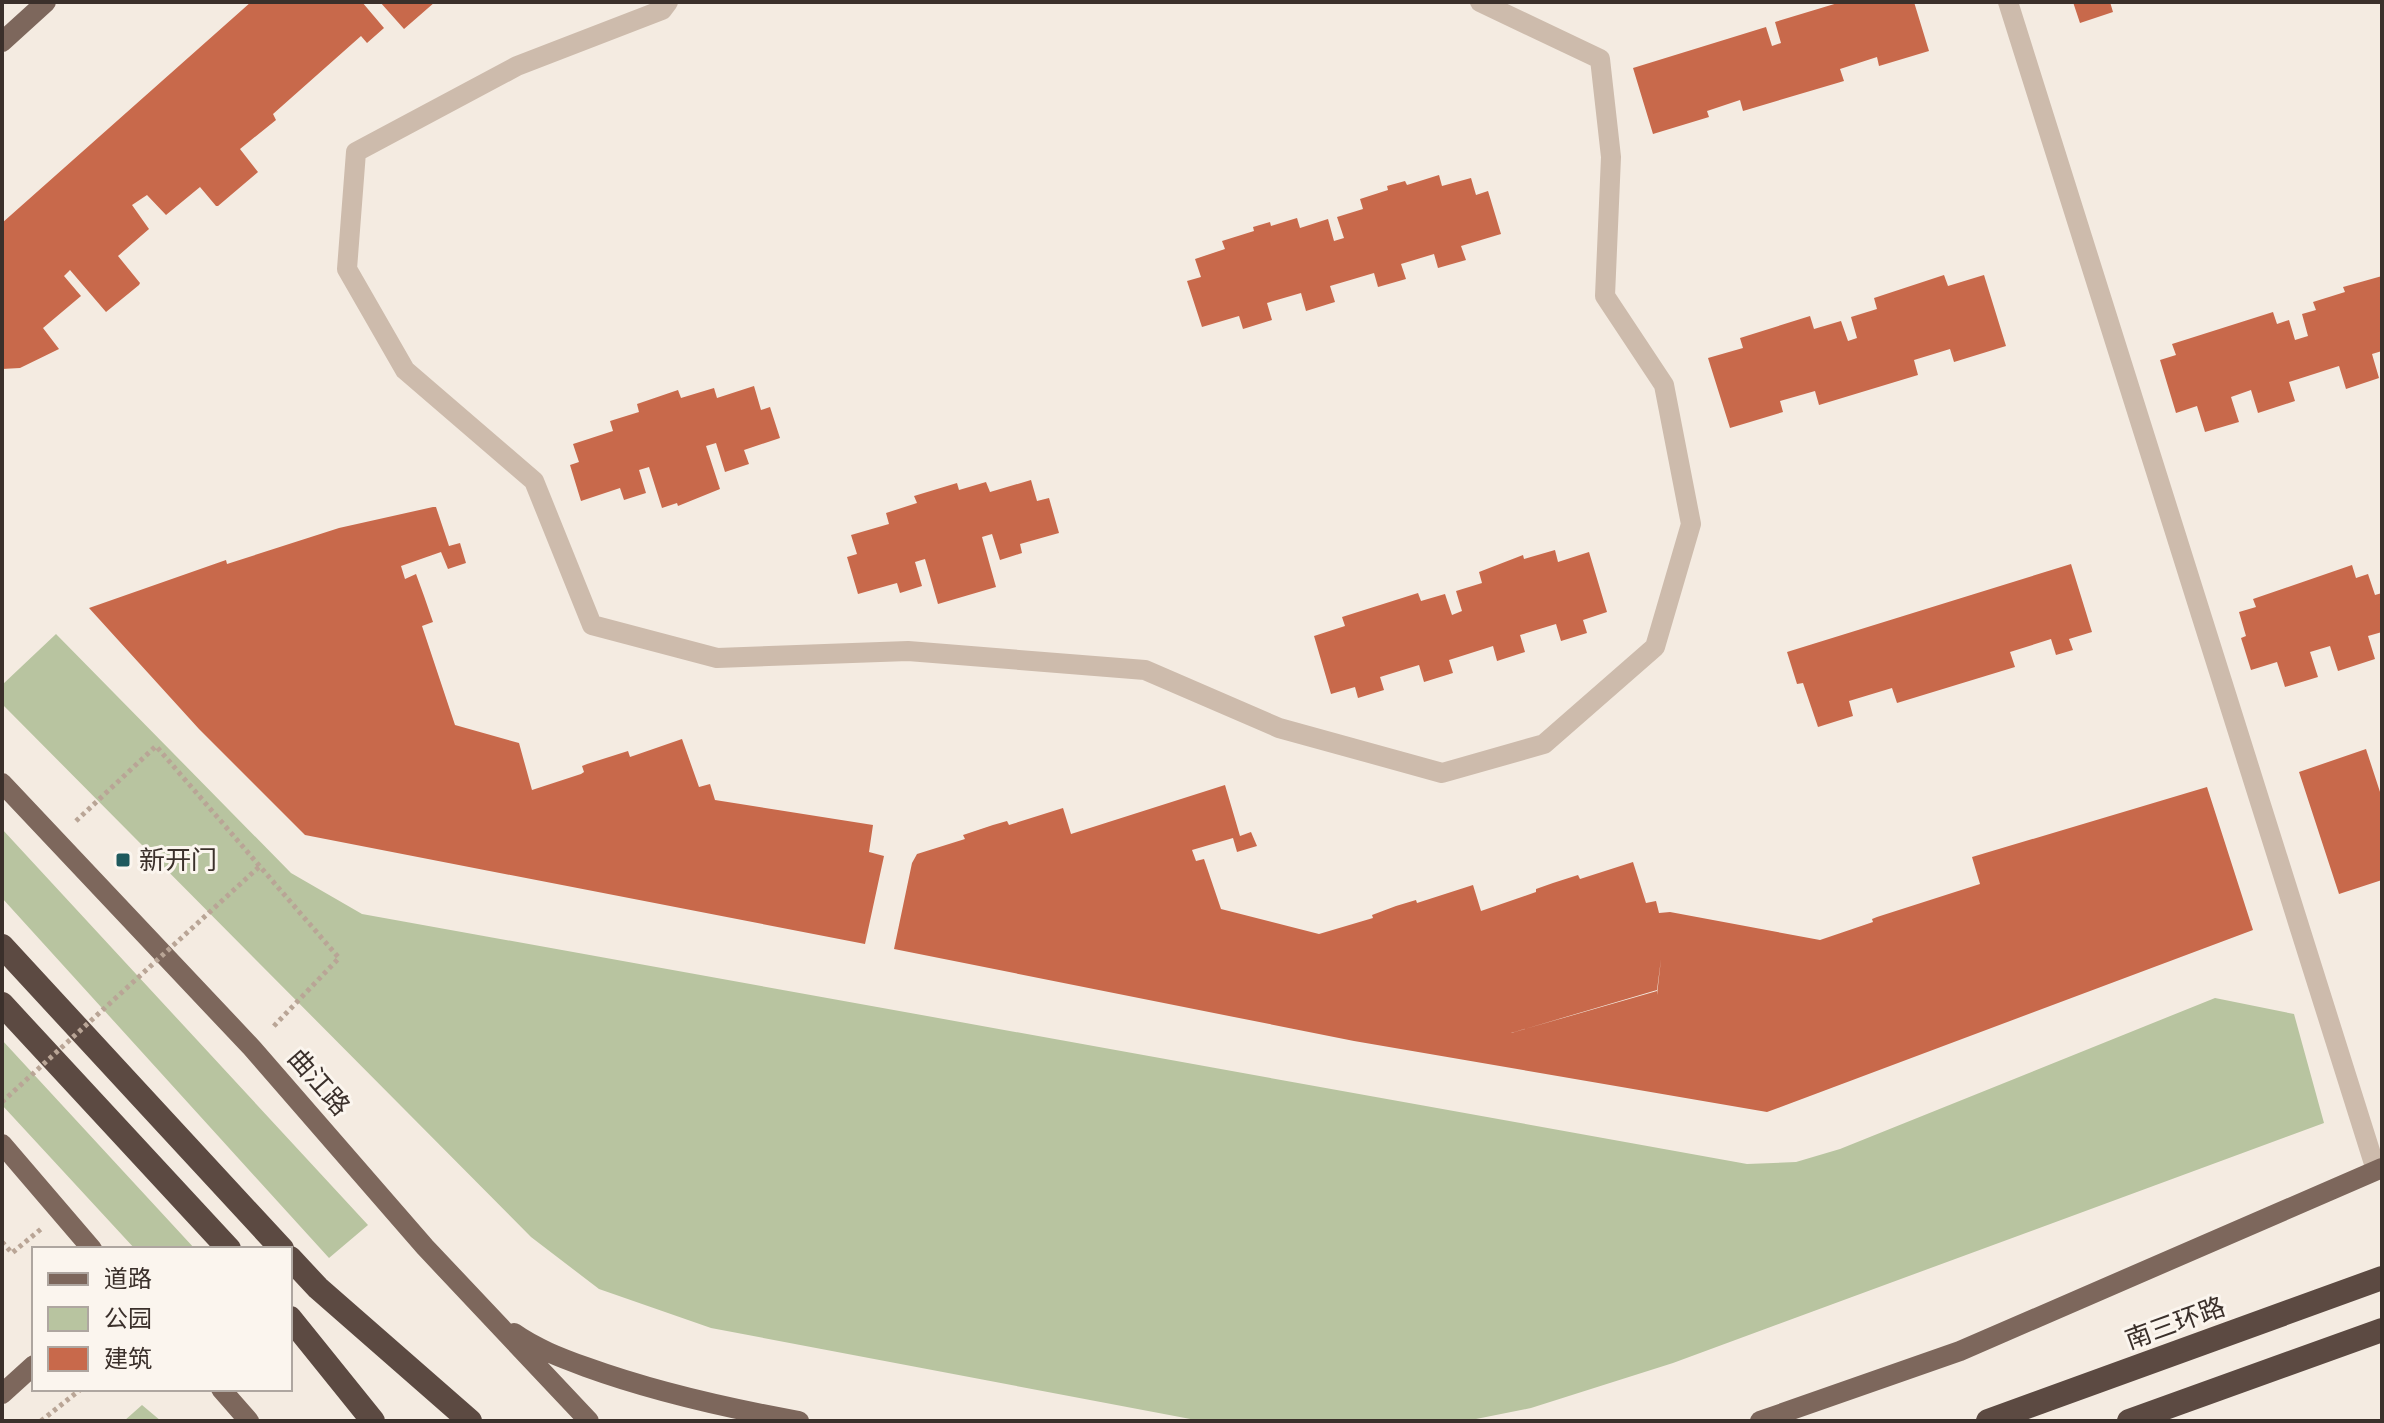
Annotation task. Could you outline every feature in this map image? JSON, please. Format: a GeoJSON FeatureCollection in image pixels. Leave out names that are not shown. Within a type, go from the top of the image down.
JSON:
{"type":"FeatureCollection","features":[{"type":"Feature","properties":{"kind":"highway"},"geometry":{"type":"LineString","coordinates":[[2,946],[280,1247]]}},
{"type":"Feature","properties":{"kind":"highway"},"geometry":{"type":"LineString","coordinates":[[2,1004],[227,1247]]}},
{"type":"Feature","properties":{"kind":"highway"},"geometry":{"type":"LineString","coordinates":[[292,1260],[318,1288],[470,1421]]}},
{"type":"Feature","properties":{"kind":"highway","name":"南三环路"},"geometry":{"type":"LineString","coordinates":[[1988,1421],[2382,1278]]}},
{"type":"Feature","properties":{"kind":"highway"},"geometry":{"type":"LineString","coordinates":[[292,1320],[373,1421]]}},
{"type":"Feature","properties":{"kind":"highway"},"geometry":{"type":"LineString","coordinates":[[2129,1421],[2382,1330]]}},
{"type":"Feature","properties":{"kind":"main road"},"geometry":{"type":"LineString","coordinates":[[2,42],[46,2]]}},
{"type":"Feature","properties":{"kind":"main road","name":"曲江路"},"geometry":{"type":"LineString","coordinates":[[2,783],[252,1048],[425,1247],[589,1421]]}},
{"type":"Feature","properties":{"kind":"main road"},"geometry":{"type":"LineString","coordinates":[[2,1144],[90,1247]]}},
{"type":"Feature","properties":{"kind":"main road"},"geometry":{"type":"LineString","coordinates":[[1764,1420],[1960,1351],[2379,1169]]}},
{"type":"Feature","properties":{"kind":"main road"},"geometry":{"type":"LineString","coordinates":[[489,1315],[522,1338],[613,1377],[703,1402],[799,1421]]}},
{"type":"Feature","properties":{"kind":"main road"},"geometry":{"type":"LineString","coordinates":[[2,1394],[32,1367]]}},
{"type":"Feature","properties":{"kind":"main road"},"geometry":{"type":"LineString","coordinates":[[221,1391],[239,1421]]}},
{"type":"Feature","properties":{"kind":"main road"},"geometry":{"type":"LineString","coordinates":[[222,1391],[249,1421]]}},
{"type":"Feature","properties":{"kind":"lane"},"geometry":{"type":"LineString","coordinates":[[668,2],[662,10],[517,66],[356,152],[347,269],[405,370],[534,481],[592,625],[717,658],[908,651],[1145,670],[1279,728],[1442,773],[1544,744],[1655,647],[1691,524],[1664,385],[1605,296],[1611,157],[1600,59],[1480,2]]}},
{"type":"Feature","properties":{"kind":"lane"},"geometry":{"type":"LineString","coordinates":[[2008,2],[2379,1169]]}},
{"type":"Feature","properties":{"kind":"path"},"geometry":{"type":"LineString","coordinates":[[55,841],[156,746],[339,958],[252,1048]]}},
{"type":"Feature","properties":{"kind":"path"},"geometry":{"type":"LineString","coordinates":[[2,1102],[260,866]]}},
{"type":"Feature","properties":{"kind":"path"},"geometry":{"type":"LineString","coordinates":[[2,1242],[12,1253]]}},
{"type":"Feature","properties":{"kind":"path"},"geometry":{"type":"LineString","coordinates":[[41,1421],[78,1391]]}},
{"type":"Feature","properties":{"kind":"green space"},"geometry":{"type":"Polygon","coordinates":[[[56,634],[291,873],[362,914],[1747,1164],[1796,1162],[1840,1149],[2215,998],[2294,1014],[2324,1123],[1673,1363],[1531,1408],[1466,1421],[1201,1421],[711,1328],[599,1289],[531,1237],[2,704],[2,685],[56,634]]]}},
{"type":"Feature","properties":{"kind":"green space"},"geometry":{"type":"Polygon","coordinates":[[[2,829],[368,1225],[329,1258],[2,898],[2,829]]]}},
{"type":"Feature","properties":{"kind":"green space"},"geometry":{"type":"Polygon","coordinates":[[[2,1040],[193,1247],[133,1247],[2,1105],[2,1040]]]}},
{"type":"Feature","properties":{"kind":"green space"},"geometry":{"type":"Polygon","coordinates":[[[142,1405],[161,1421],[124,1421],[142,1405]]]}},
{"type":"Feature","properties":{"kind":"building"},"geometry":{"type":"Polygon","coordinates":[[[251,2],[362,2],[384,28],[367,43],[361,36],[273,114],[276,120],[240,149],[258,172],[218,206],[200,187],[166,215],[147,195],[132,205],[149,229],[118,256],[139,285],[106,312],[70,270],[64,276],[81,296],[43,328],[59,349],[20,368],[2,369],[2,223],[251,2]]]}},
{"type":"Feature","properties":{"kind":"building"},"geometry":{"type":"Polygon","coordinates":[[[380,2],[435,2],[404,29],[380,2]]]}},
{"type":"Feature","properties":{"kind":"building"},"geometry":{"type":"Polygon","coordinates":[[[1841,2],[1914,2],[1929,51],[1879,66],[1877,57],[1840,69],[1844,81],[1743,111],[1740,100],[1707,111],[1709,117],[1653,134],[1633,68],[1766,27],[1772,46],[1781,43],[1775,22],[1841,2]]]}},
{"type":"Feature","properties":{"kind":"building"},"geometry":{"type":"Polygon","coordinates":[[[2073,2],[2110,2],[2113,12],[2080,23],[2073,2]]]}},
{"type":"Feature","properties":{"kind":"building"},"geometry":{"type":"Polygon","coordinates":[[[1439,175],[1442,186],[1471,178],[1476,195],[1488,191],[1501,234],[1461,246],[1466,260],[1438,268],[1434,254],[1401,264],[1406,279],[1378,287],[1374,273],[1330,286],[1335,302],[1306,311],[1301,293],[1267,303],[1272,320],[1243,329],[1239,316],[1202,327],[1187,281],[1201,277],[1195,259],[1225,249],[1222,241],[1254,231],[1253,227],[1270,222],[1271,226],[1297,218],[1300,228],[1328,219],[1334,241],[1344,238],[1337,217],[1363,209],[1360,199],[1388,190],[1387,186],[1405,181],[1407,185],[1439,175]]]}},
{"type":"Feature","properties":{"kind":"building"},"geometry":{"type":"Polygon","coordinates":[[[1944,275],[1948,286],[1984,275],[2006,346],[1954,362],[1950,349],[1914,360],[1918,375],[1819,405],[1815,391],[1780,401],[1783,412],[1730,428],[1708,358],[1743,348],[1740,338],[1810,316],[1814,329],[1841,321],[1848,341],[1857,338],[1851,317],[1877,309],[1874,298],[1944,275]]]}},
{"type":"Feature","properties":{"kind":"building"},"geometry":{"type":"Polygon","coordinates":[[[2382,276],[2382,351],[2372,354],[2379,378],[2346,389],[2339,366],[2289,382],[2295,401],[2258,413],[2251,390],[2231,397],[2239,422],[2205,432],[2197,406],[2176,413],[2160,360],[2176,355],[2172,344],[2273,312],[2277,324],[2289,320],[2295,340],[2308,336],[2302,314],[2316,310],[2313,302],[2345,292],[2343,287],[2382,276]]]}},
{"type":"Feature","properties":{"kind":"building"},"geometry":{"type":"Polygon","coordinates":[[[754,386],[761,410],[770,407],[780,438],[744,450],[749,464],[725,472],[716,443],[706,446],[720,489],[678,506],[677,503],[662,508],[649,467],[639,470],[646,493],[624,500],[620,488],[581,501],[570,465],[579,462],[573,444],[613,431],[610,421],[639,412],[637,404],[678,390],[681,398],[714,388],[717,398],[754,386]]]}},
{"type":"Feature","properties":{"kind":"building"},"geometry":{"type":"Polygon","coordinates":[[[1031,480],[1037,501],[1049,498],[1059,533],[1020,544],[1022,553],[1000,560],[992,534],[982,537],[996,587],[938,604],[925,559],[915,562],[922,586],[900,593],[897,583],[858,594],[847,557],[857,554],[851,535],[889,524],[886,513],[917,503],[914,496],[957,483],[959,490],[986,482],[990,492],[1031,480]]]}},
{"type":"Feature","properties":{"kind":"building"},"geometry":{"type":"Polygon","coordinates":[[[436,507],[449,546],[460,543],[466,563],[448,569],[441,552],[401,566],[405,579],[416,574],[433,622],[422,626],[455,725],[519,743],[532,790],[581,774],[584,772],[582,766],[587,764],[628,751],[630,757],[682,739],[699,787],[710,784],[715,800],[873,825],[869,852],[884,856],[865,944],[305,835],[199,729],[89,608],[226,560],[227,564],[339,528],[436,507]]]}},
{"type":"Feature","properties":{"kind":"building"},"geometry":{"type":"Polygon","coordinates":[[[1555,550],[1558,562],[1589,552],[1607,612],[1583,620],[1587,633],[1561,641],[1556,624],[1520,635],[1525,652],[1497,661],[1493,646],[1449,660],[1453,673],[1424,682],[1419,665],[1380,677],[1384,690],[1358,698],[1355,687],[1331,694],[1314,636],[1345,626],[1342,617],[1418,593],[1421,601],[1445,594],[1452,615],[1462,611],[1456,591],[1482,583],[1479,572],[1523,555],[1524,559],[1555,550]]]}},
{"type":"Feature","properties":{"kind":"building"},"geometry":{"type":"Polygon","coordinates":[[[2071,564],[2092,632],[2069,639],[2073,650],[2056,655],[2051,639],[2010,652],[2015,667],[1897,703],[1892,688],[1849,701],[1853,716],[1818,727],[1803,683],[1797,684],[1787,652],[2071,564]]]}},
{"type":"Feature","properties":{"kind":"building"},"geometry":{"type":"Polygon","coordinates":[[[2352,565],[2356,578],[2368,574],[2375,595],[2382,593],[2382,632],[2368,636],[2375,659],[2338,671],[2330,646],[2310,652],[2318,677],[2285,687],[2277,662],[2251,670],[2241,638],[2246,636],[2239,612],[2256,607],[2253,599],[2352,565]]]}},
{"type":"Feature","properties":{"kind":"building"},"geometry":{"type":"Polygon","coordinates":[[[2366,749],[2382,798],[2382,880],[2339,894],[2299,772],[2366,749]]]}},
{"type":"Feature","properties":{"kind":"building"},"geometry":{"type":"Polygon","coordinates":[[[1225,785],[1240,836],[1251,832],[1257,846],[1237,852],[1233,838],[1192,850],[1196,861],[1204,859],[1221,909],[1319,934],[1373,918],[1372,915],[1396,906],[1416,900],[1417,903],[1473,885],[1481,911],[1553,883],[1578,875],[1580,879],[1633,862],[1646,903],[1656,901],[1659,913],[1670,912],[1820,940],[1873,922],[1872,919],[1877,917],[1980,884],[1972,857],[2207,787],[2253,930],[1767,1112],[1354,1041],[894,949],[912,863],[917,854],[965,839],[963,835],[993,825],[1007,821],[1009,825],[1063,808],[1071,834],[1225,785]],[[1661,959],[1657,990],[1511,1033],[1657,991],[1657,995],[1661,959]]]}},
{"type":"Feature","properties":{"kind":"place","name":"新开门"},"geometry":{"type":"Point","coordinates":[123,860]}}]}
